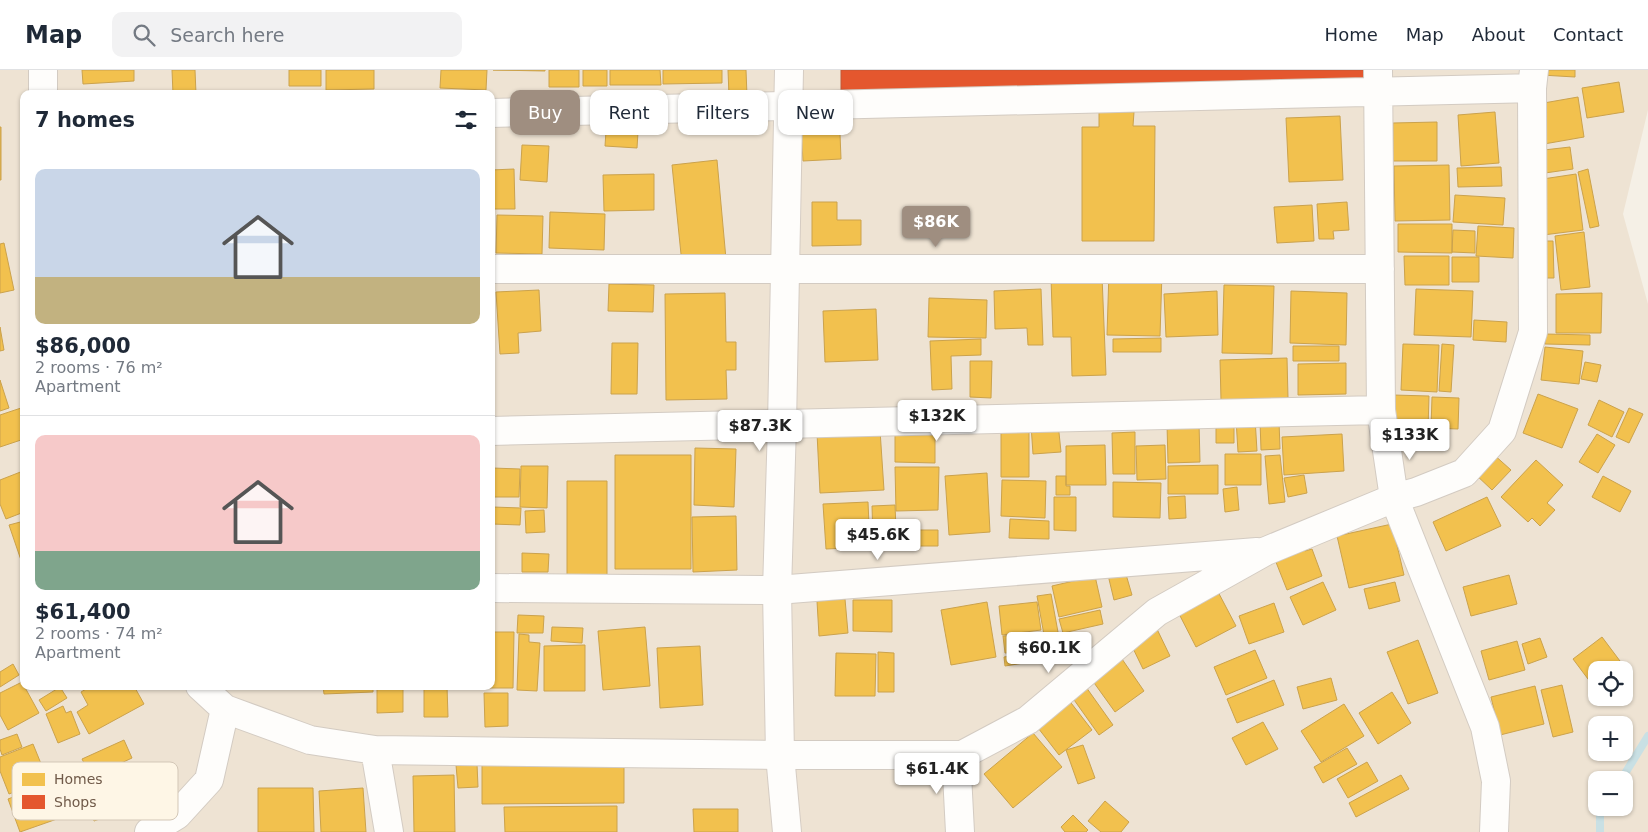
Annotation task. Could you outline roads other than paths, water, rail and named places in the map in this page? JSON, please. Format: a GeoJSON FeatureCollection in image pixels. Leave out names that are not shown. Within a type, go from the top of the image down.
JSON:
{"type":"FeatureCollection","features":[{"type":"Feature","properties":{"kind":"street"},"geometry":{"type":"LineString","coordinates":[[43,70],[43,90]]}},
{"type":"Feature","properties":{"kind":"street"},"geometry":{"type":"LineString","coordinates":[[788,90],[789,70]]}},
{"type":"Feature","properties":{"kind":"street"},"geometry":{"type":"LineString","coordinates":[[204,690],[225,709],[310,740],[375,750],[780,755],[962,755],[1028,720],[1157,612],[1266,552],[1394,498],[1416,492],[1464,473],[1502,431],[1533,332],[1533,79],[1378,81],[853,104]]}},
{"type":"Feature","properties":{"kind":"street"},"geometry":{"type":"LineString","coordinates":[[1378,81],[1381,410],[1394,498],[1485,727],[1496,781],[1494,832]]}},
{"type":"Feature","properties":{"kind":"street"},"geometry":{"type":"LineString","coordinates":[[495,113],[778,107]]}},
{"type":"Feature","properties":{"kind":"street"},"geometry":{"type":"LineString","coordinates":[[786,135],[782,425],[777,590],[780,755],[787,832]]}},
{"type":"Feature","properties":{"kind":"street"},"geometry":{"type":"LineString","coordinates":[[495,269],[1380,269]]}},
{"type":"Feature","properties":{"kind":"street"},"geometry":{"type":"LineString","coordinates":[[495,431],[1381,410]]}},
{"type":"Feature","properties":{"kind":"street"},"geometry":{"type":"LineString","coordinates":[[495,588],[777,590],[1266,552]]}},
{"type":"Feature","properties":{"kind":"street"},"geometry":{"type":"LineString","coordinates":[[178,814],[209,780],[225,709]]}},
{"type":"Feature","properties":{"kind":"street"},"geometry":{"type":"LineString","coordinates":[[375,750],[389,832]]}},
{"type":"Feature","properties":{"kind":"street"},"geometry":{"type":"LineString","coordinates":[[956,755],[960,832]]}},
{"type":"Feature","properties":{"kind":"street"},"geometry":{"type":"LineString","coordinates":[[148,832],[168,820]]}},
{"type":"Feature","properties":{"kind":"waterway"},"geometry":{"type":"LineString","coordinates":[[1627,771],[1648,736]]}},
{"type":"Feature","properties":{"kind":"waterway"},"geometry":{"type":"LineString","coordinates":[[1600,816],[1600,832]]}}]}
